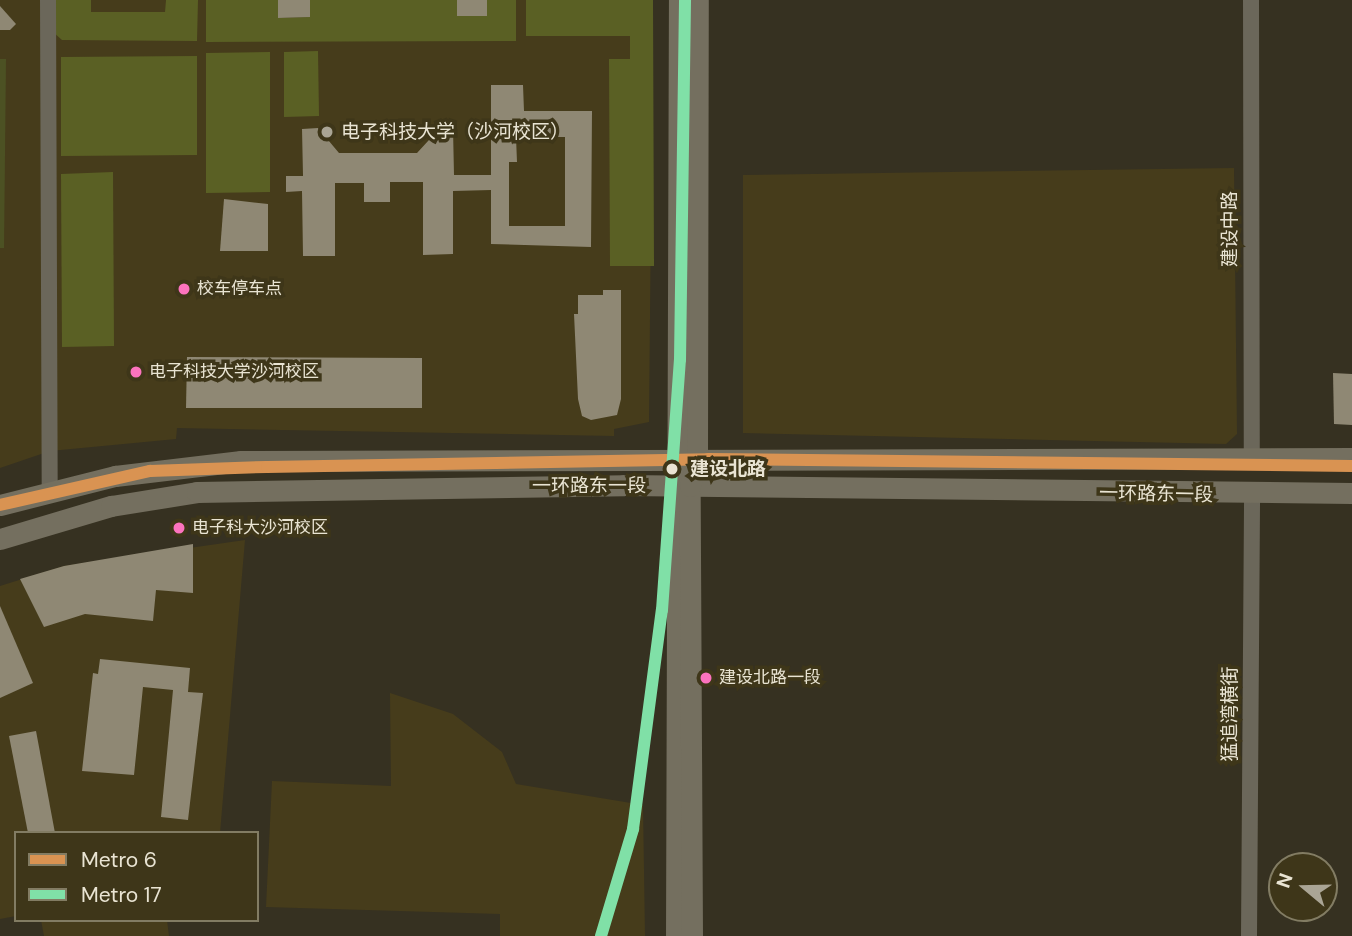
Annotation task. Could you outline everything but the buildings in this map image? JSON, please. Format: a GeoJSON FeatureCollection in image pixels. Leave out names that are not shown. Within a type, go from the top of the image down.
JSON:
{"type":"FeatureCollection","features":[{"type":"Feature","properties":{"kind":"main road"},"geometry":{"type":"LineString","coordinates":[[679,0],[688,459]]}},
{"type":"Feature","properties":{"kind":"main road"},"geometry":{"type":"LineString","coordinates":[[676,936],[682,486],[688,459],[698,0]]}},
{"type":"Feature","properties":{"kind":"main road","name":"一环路东一段"},"geometry":{"type":"LineString","coordinates":[[0,505],[50,489],[241,461],[1352,458]]}},
{"type":"Feature","properties":{"kind":"main road"},"geometry":{"type":"LineString","coordinates":[[586,486],[587,459]]}},
{"type":"Feature","properties":{"kind":"main road","name":"一环路东一段"},"geometry":{"type":"LineString","coordinates":[[0,539],[111,506],[197,492],[682,486],[1352,493]]}},
{"type":"Feature","properties":{"kind":"main road"},"geometry":{"type":"LineString","coordinates":[[682,486],[692,936]]}},
{"type":"Feature","properties":{"kind":"street"},"geometry":{"type":"LineString","coordinates":[[48,0],[50,489]]}},
{"type":"Feature","properties":{"kind":"street","name":"建设中路"},"geometry":{"type":"LineString","coordinates":[[1251,0],[1252,458]]}},
{"type":"Feature","properties":{"kind":"street","name":"猛追湾横街"},"geometry":{"type":"LineString","coordinates":[[1249,936],[1252,493]]}},
{"type":"Feature","properties":{"kind":"shaded area","name":"电子科技大学（沙河校区）"},"geometry":{"type":"Polygon","coordinates":[[[0,0],[653,0],[649,422],[614,429],[614,436],[177,428],[176,439],[50,451],[0,468],[0,0]]]}},
{"type":"Feature","properties":{"kind":"shaded area"},"geometry":{"type":"Polygon","coordinates":[[[1234,168],[1237,434],[1226,444],[743,433],[743,175],[1234,168]]]}},
{"type":"Feature","properties":{"kind":"shaded area"},"geometry":{"type":"Polygon","coordinates":[[[245,540],[220,831],[14,831],[14,916],[0,919],[0,586],[64,566],[245,540]]]}},
{"type":"Feature","properties":{"kind":"shaded area"},"geometry":{"type":"Polygon","coordinates":[[[390,693],[453,714],[502,752],[516,784],[643,805],[645,936],[500,936],[500,914],[266,907],[272,781],[391,786],[390,693]]]}},
{"type":"Feature","properties":{"kind":"shaded area"},"geometry":{"type":"Polygon","coordinates":[[[41,922],[167,922],[169,936],[44,936],[41,922]]]}},
{"type":"Feature","properties":{"kind":"green space"},"geometry":{"type":"Polygon","coordinates":[[[53,0],[91,0],[91,12],[165,12],[166,0],[198,0],[197,41],[62,40],[53,32],[53,0]]]}},
{"type":"Feature","properties":{"kind":"green space"},"geometry":{"type":"Polygon","coordinates":[[[206,0],[278,0],[278,18],[309,17],[310,0],[457,0],[458,16],[487,16],[487,0],[516,0],[516,41],[206,42],[206,0]]]}},
{"type":"Feature","properties":{"kind":"green space"},"geometry":{"type":"Polygon","coordinates":[[[526,0],[653,0],[654,266],[610,266],[609,59],[630,59],[630,36],[526,36],[526,0]]]}},
{"type":"Feature","properties":{"kind":"green space"},"geometry":{"type":"Polygon","coordinates":[[[318,51],[319,116],[284,117],[284,52],[318,51]]]}},
{"type":"Feature","properties":{"kind":"green space"},"geometry":{"type":"Polygon","coordinates":[[[270,52],[270,192],[206,193],[206,53],[270,52]]]}},
{"type":"Feature","properties":{"kind":"green space"},"geometry":{"type":"Polygon","coordinates":[[[197,56],[197,155],[61,156],[61,57],[197,56]]]}},
{"type":"Feature","properties":{"kind":"green space"},"geometry":{"type":"Polygon","coordinates":[[[0,59],[6,59],[4,248],[0,248],[0,59]]]}},
{"type":"Feature","properties":{"kind":"green space"},"geometry":{"type":"Polygon","coordinates":[[[113,172],[114,346],[62,347],[61,174],[113,172]]]}},
{"type":"Feature","properties":{"kind":"metro line","name":"17"},"geometry":{"type":"LineString","coordinates":[[601,936],[633,829],[662,610],[680,360],[685,0]]}},
{"type":"Feature","properties":{"kind":"metro line","name":"6"},"geometry":{"type":"LineString","coordinates":[[0,505],[150,471],[267,467],[708,459],[1352,466]]}},
{"type":"Feature","properties":{"kind":"place","name":"电子科技大学（沙河校区）"},"geometry":{"type":"Point","coordinates":[327,132]}},
{"type":"Feature","properties":{"kind":"place","name":"校车停车点"},"geometry":{"type":"Point","coordinates":[184,289]}},
{"type":"Feature","properties":{"kind":"place","name":"电子科技大学沙河校区"},"geometry":{"type":"Point","coordinates":[136,372]}},
{"type":"Feature","properties":{"kind":"place","name":"建设北路"},"geometry":{"type":"Point","coordinates":[672,469]}},
{"type":"Feature","properties":{"kind":"place","name":"电子科大沙河校区"},"geometry":{"type":"Point","coordinates":[179,528]}},
{"type":"Feature","properties":{"kind":"place","name":"建设北路一段"},"geometry":{"type":"Point","coordinates":[706,678]}}]}
